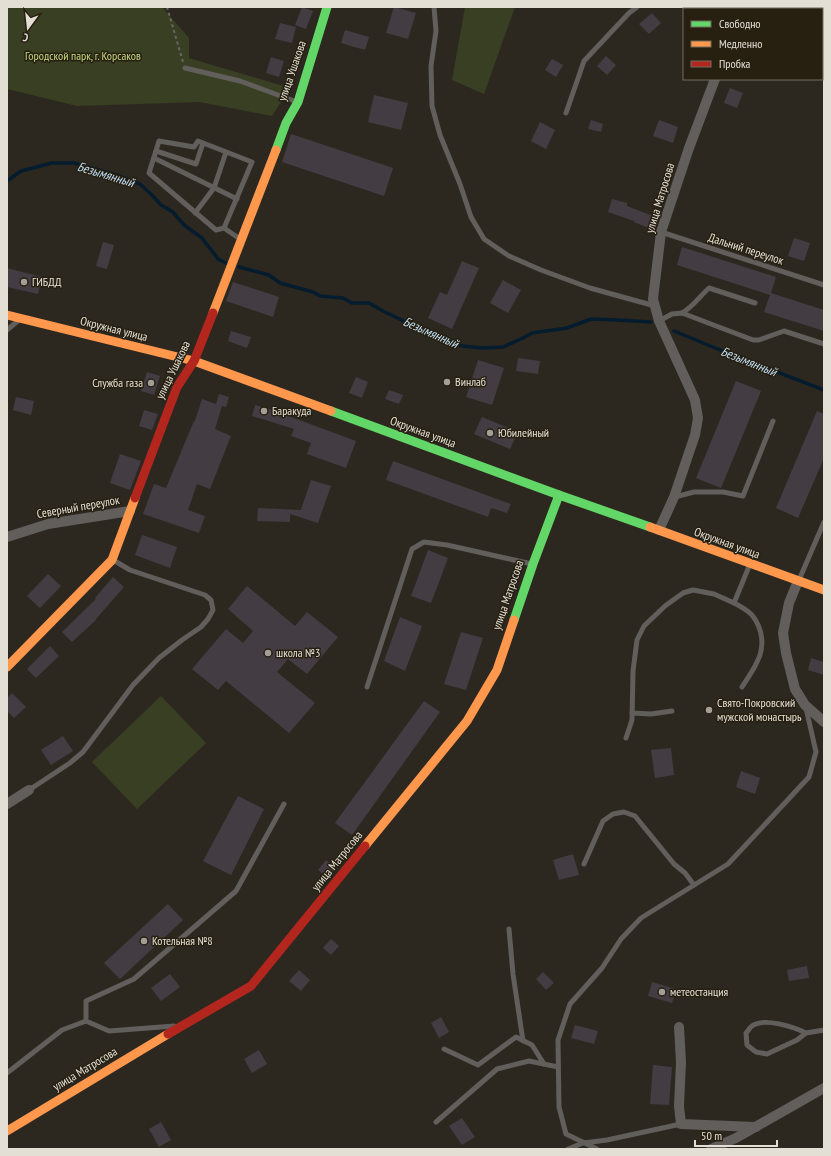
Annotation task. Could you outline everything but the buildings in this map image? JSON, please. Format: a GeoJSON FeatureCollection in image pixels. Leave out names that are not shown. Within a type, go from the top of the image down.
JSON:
{"type":"FeatureCollection","features":[{"type":"Feature","properties":{"kind":"street","name":"улица Ушакова"},"geometry":{"type":"LineString","coordinates":[[7,667],[112,560],[177,387],[194,361],[286,123],[298,102],[327,7]]}},
{"type":"Feature","properties":{"kind":"street","name":"улица Матросова"},"geometry":{"type":"LineString","coordinates":[[660,530],[674,497],[695,435],[698,418],[695,400],[659,320],[653,299],[661,232],[689,148],[715,80]]}},
{"type":"Feature","properties":{"kind":"street","name":"Окружная улица"},"geometry":{"type":"LineString","coordinates":[[7,315],[194,361],[560,496],[660,530],[824,590]]}},
{"type":"Feature","properties":{"kind":"street","name":"улица Матросова"},"geometry":{"type":"LineString","coordinates":[[7,1131],[181,1026],[251,986],[467,721],[497,670],[533,564],[560,496]]}},
{"type":"Feature","properties":{"kind":"street","name":"Северный переулок"},"geometry":{"type":"LineString","coordinates":[[7,537],[48,524],[130,511]]}},
{"type":"Feature","properties":{"kind":"street"},"geometry":{"type":"LineString","coordinates":[[798,581],[788,603],[783,633],[786,653],[795,689],[805,705],[824,722]]}},
{"type":"Feature","properties":{"kind":"street"},"geometry":{"type":"LineString","coordinates":[[7,804],[29,790]]}},
{"type":"Feature","properties":{"kind":"street"},"geometry":{"type":"LineString","coordinates":[[679,1027],[681,1062],[680,1124],[756,1127]]}},
{"type":"Feature","properties":{"kind":"street"},"geometry":{"type":"LineString","coordinates":[[711,1149],[736,1138],[824,1088]]}},
{"type":"Feature","properties":{"kind":"lane"},"geometry":{"type":"LineString","coordinates":[[434,7],[436,31],[431,66],[432,106],[440,135],[460,184],[471,217],[484,238],[509,256],[542,270],[590,288],[655,306]]}},
{"type":"Feature","properties":{"kind":"lane"},"geometry":{"type":"LineString","coordinates":[[566,113],[584,61],[629,13],[637,7]]}},
{"type":"Feature","properties":{"kind":"lane"},"geometry":{"type":"LineString","coordinates":[[185,68],[240,82],[298,102]]}},
{"type":"Feature","properties":{"kind":"lane"},"geometry":{"type":"LineString","coordinates":[[224,228],[252,162],[198,141],[194,147],[159,141],[149,173],[216,230],[224,228],[241,239]]}},
{"type":"Feature","properties":{"kind":"lane"},"geometry":{"type":"LineString","coordinates":[[156,151],[196,164],[203,143]]}},
{"type":"Feature","properties":{"kind":"lane"},"geometry":{"type":"LineString","coordinates":[[195,213],[214,188],[226,152]]}},
{"type":"Feature","properties":{"kind":"lane"},"geometry":{"type":"LineString","coordinates":[[154,158],[237,199]]}},
{"type":"Feature","properties":{"kind":"lane","name":"Дальний переулок"},"geometry":{"type":"LineString","coordinates":[[661,232],[824,285]]}},
{"type":"Feature","properties":{"kind":"lane"},"geometry":{"type":"LineString","coordinates":[[659,320],[672,314],[682,313],[690,309],[700,296],[709,288],[755,303]]}},
{"type":"Feature","properties":{"kind":"lane"},"geometry":{"type":"LineString","coordinates":[[682,313],[753,340],[759,340],[784,331],[824,344]]}},
{"type":"Feature","properties":{"kind":"lane"},"geometry":{"type":"LineString","coordinates":[[7,330],[20,318]]}},
{"type":"Feature","properties":{"kind":"lane"},"geometry":{"type":"LineString","coordinates":[[674,497],[694,492],[723,492],[743,496],[773,421]]}},
{"type":"Feature","properties":{"kind":"lane"},"geometry":{"type":"LineString","coordinates":[[798,581],[824,522]]}},
{"type":"Feature","properties":{"kind":"lane"},"geometry":{"type":"LineString","coordinates":[[367,687],[412,549],[424,542],[447,545],[533,564]]}},
{"type":"Feature","properties":{"kind":"lane"},"geometry":{"type":"LineString","coordinates":[[29,790],[70,763],[83,752],[133,684],[159,658],[201,627],[213,610],[211,600],[205,595],[130,570],[112,560]]}},
{"type":"Feature","properties":{"kind":"lane"},"geometry":{"type":"LineString","coordinates":[[734,603],[750,564]]}},
{"type":"Feature","properties":{"kind":"lane"},"geometry":{"type":"LineString","coordinates":[[626,738],[632,720],[633,671],[637,640],[644,626],[665,606],[682,593],[693,590],[714,594],[744,608],[752,615],[760,628],[762,649],[757,662],[742,687]]}},
{"type":"Feature","properties":{"kind":"lane"},"geometry":{"type":"LineString","coordinates":[[597,1149],[566,1134],[559,1107],[558,1040],[570,1004],[602,968],[622,939],[641,918],[728,864],[809,777],[816,752],[805,705]]}},
{"type":"Feature","properties":{"kind":"lane"},"geometry":{"type":"LineString","coordinates":[[632,713],[651,714],[672,711]]}},
{"type":"Feature","properties":{"kind":"lane"},"geometry":{"type":"LineString","coordinates":[[86,1021],[86,1001],[134,979],[236,891],[284,804]]}},
{"type":"Feature","properties":{"kind":"lane"},"geometry":{"type":"LineString","coordinates":[[584,864],[603,821],[613,814],[624,812],[635,816],[674,864],[685,873],[694,885]]}},
{"type":"Feature","properties":{"kind":"lane"},"geometry":{"type":"LineString","coordinates":[[509,929],[513,974],[523,1041]]}},
{"type":"Feature","properties":{"kind":"lane"},"geometry":{"type":"LineString","coordinates":[[7,1073],[62,1030],[86,1021],[109,1031],[181,1026]]}},
{"type":"Feature","properties":{"kind":"lane"},"geometry":{"type":"LineString","coordinates":[[806,1033],[795,1028],[766,1022],[753,1025],[746,1033],[747,1045],[756,1052],[767,1054],[797,1040],[806,1033],[824,1030]]}},
{"type":"Feature","properties":{"kind":"lane"},"geometry":{"type":"LineString","coordinates":[[444,1049],[478,1065],[516,1037],[532,1045],[544,1064]]}},
{"type":"Feature","properties":{"kind":"lane"},"geometry":{"type":"LineString","coordinates":[[436,1122],[498,1069],[529,1062],[558,1067]]}},
{"type":"Feature","properties":{"kind":"lane"},"geometry":{"type":"LineString","coordinates":[[568,1149],[583,1142],[607,1140],[680,1124]]}},
{"type":"Feature","properties":{"kind":"path"},"geometry":{"type":"LineString","coordinates":[[167,7],[185,68]]}},
{"type":"Feature","properties":{"kind":"green space","name":"Городской парк, г. Корсаков"},"geometry":{"type":"Polygon","coordinates":[[[7,7],[162,7],[189,38],[189,58],[290,88],[272,116],[200,102],[77,106],[7,89],[7,7]]]}},
{"type":"Feature","properties":{"kind":"green space"},"geometry":{"type":"Polygon","coordinates":[[[465,7],[515,7],[484,94],[452,80],[465,7]]]}},
{"type":"Feature","properties":{"kind":"green space"},"geometry":{"type":"Polygon","coordinates":[[[161,696],[206,743],[137,809],[92,762],[161,696]]]}},
{"type":"Feature","properties":{"kind":"waterway","name":"Безымянный"},"geometry":{"type":"LineString","coordinates":[[7,181],[21,171],[52,163],[74,163],[116,175],[140,184],[161,205],[173,212],[184,225],[202,238],[218,259],[226,263]]}},
{"type":"Feature","properties":{"kind":"waterway","name":"Безымянный"},"geometry":{"type":"LineString","coordinates":[[239,267],[269,275],[280,283],[313,292],[320,296],[343,298],[352,303],[369,303],[420,329],[462,346],[482,348],[503,347],[532,333],[567,328],[591,319],[651,322]]}},
{"type":"Feature","properties":{"kind":"waterway","name":"Безымянный"},"geometry":{"type":"LineString","coordinates":[[674,331],[824,390]]}},
{"type":"Feature","properties":{"kind":"traffic: fast"},"geometry":{"type":"LineString","coordinates":[[276,150],[286,123],[298,102],[327,7]]}},
{"type":"Feature","properties":{"kind":"traffic: fast"},"geometry":{"type":"LineString","coordinates":[[331,411],[650,527]]}},
{"type":"Feature","properties":{"kind":"traffic: fast"},"geometry":{"type":"LineString","coordinates":[[514,620],[559,495]]}},
{"type":"Feature","properties":{"kind":"traffic: slow"},"geometry":{"type":"LineString","coordinates":[[213,313],[276,150]]}},
{"type":"Feature","properties":{"kind":"traffic: slow"},"geometry":{"type":"LineString","coordinates":[[7,315],[194,361],[331,411]]}},
{"type":"Feature","properties":{"kind":"traffic: slow"},"geometry":{"type":"LineString","coordinates":[[7,667],[112,560],[135,498]]}},
{"type":"Feature","properties":{"kind":"traffic: slow"},"geometry":{"type":"LineString","coordinates":[[650,527],[824,590]]}},
{"type":"Feature","properties":{"kind":"traffic: slow"},"geometry":{"type":"LineString","coordinates":[[365,846],[467,721],[497,670],[514,620]]}},
{"type":"Feature","properties":{"kind":"traffic: slow"},"geometry":{"type":"LineString","coordinates":[[7,1131],[168,1034]]}},
{"type":"Feature","properties":{"kind":"traffic: jam"},"geometry":{"type":"LineString","coordinates":[[135,498],[177,387],[194,361],[213,313]]}},
{"type":"Feature","properties":{"kind":"traffic: jam"},"geometry":{"type":"LineString","coordinates":[[168,1034],[251,986],[365,846]]}},
{"type":"Feature","properties":{"kind":"place","name":"ГИБДД"},"geometry":{"type":"Point","coordinates":[24,282]}},
{"type":"Feature","properties":{"kind":"place","name":"Винлаб"},"geometry":{"type":"Point","coordinates":[447,382]}},
{"type":"Feature","properties":{"kind":"place","name":"Служба газа"},"geometry":{"type":"Point","coordinates":[151,383]}},
{"type":"Feature","properties":{"kind":"place","name":"Баракуда"},"geometry":{"type":"Point","coordinates":[264,411]}},
{"type":"Feature","properties":{"kind":"place","name":"Юбилейный"},"geometry":{"type":"Point","coordinates":[490,433]}},
{"type":"Feature","properties":{"kind":"place","name":"школа №3"},"geometry":{"type":"Point","coordinates":[268,653]}},
{"type":"Feature","properties":{"kind":"place","name":"Свято-Покровский мужской монастырь"},"geometry":{"type":"Point","coordinates":[709,710]}},
{"type":"Feature","properties":{"kind":"place","name":"Котельная №8"},"geometry":{"type":"Point","coordinates":[144,941]}},
{"type":"Feature","properties":{"kind":"place","name":"метеостанция"},"geometry":{"type":"Point","coordinates":[662,992]}}]}
